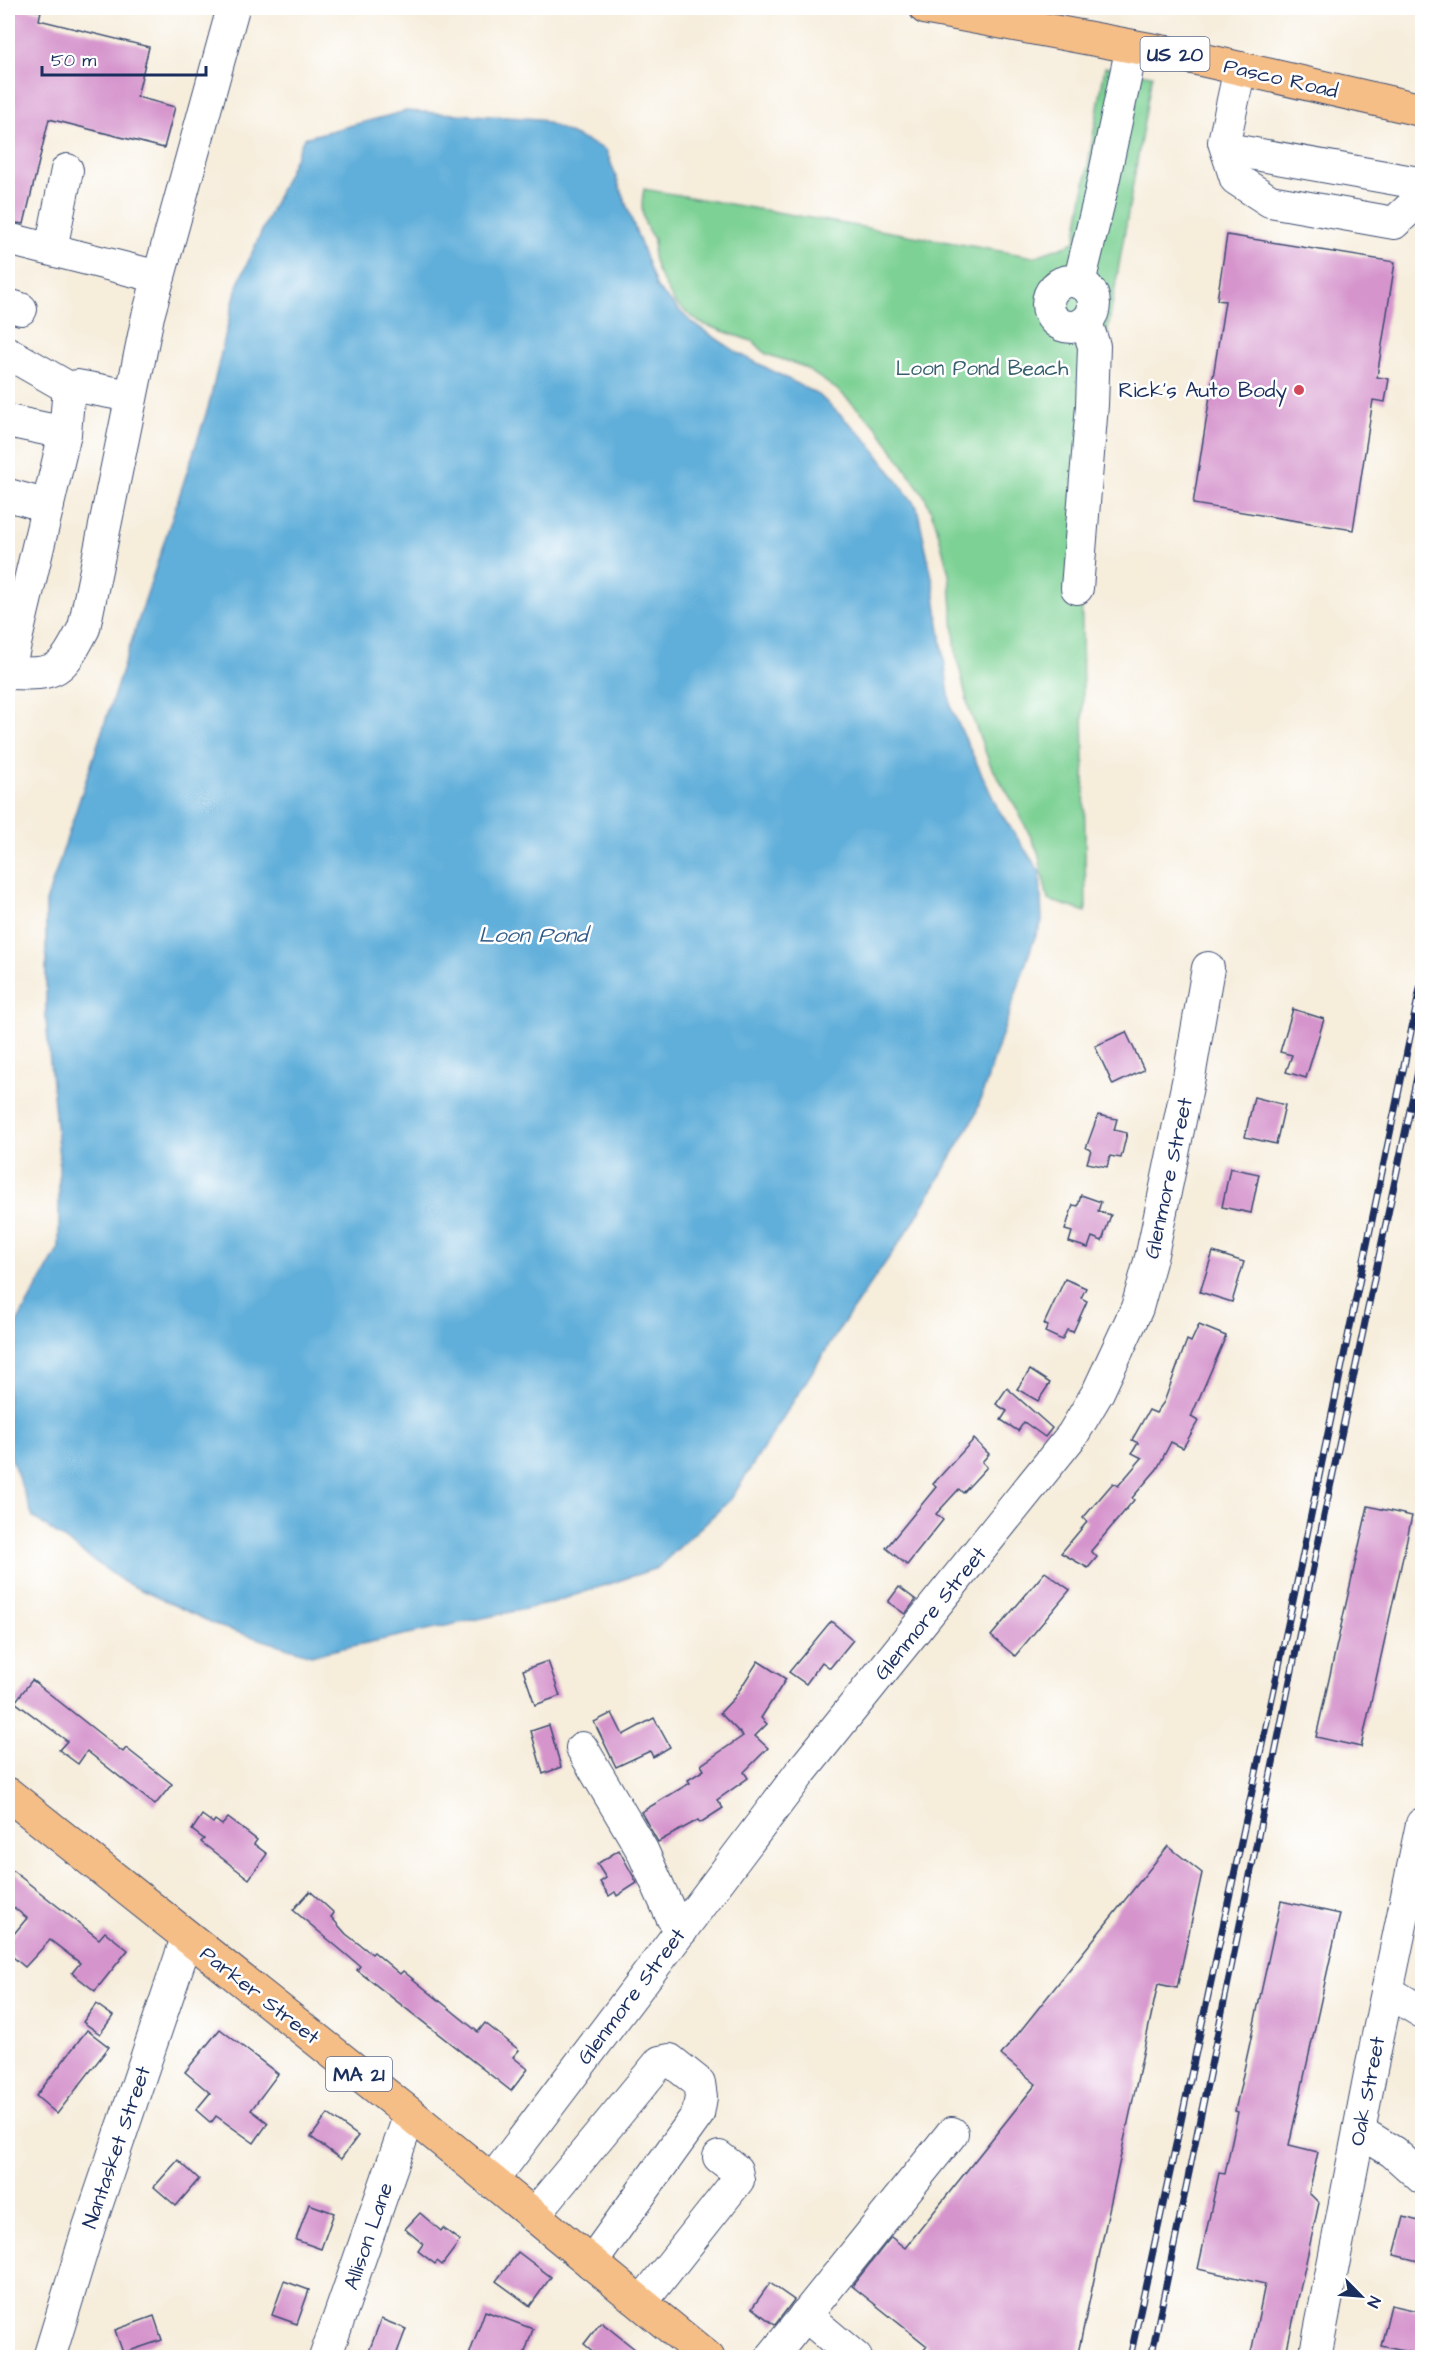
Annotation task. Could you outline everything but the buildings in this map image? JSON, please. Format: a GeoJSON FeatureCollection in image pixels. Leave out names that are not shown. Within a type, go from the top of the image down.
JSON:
{"type":"FeatureCollection","features":[{"type":"Feature","properties":{"kind":"main road","name":"Pasco Road"},"geometry":{"type":"LineString","coordinates":[[926,8],[1240,68],[1422,110]]}},
{"type":"Feature","properties":{"kind":"main road","name":"Parker Street"},"geometry":{"type":"LineString","coordinates":[[8,1794],[410,2115],[708,2358]]}},
{"type":"Feature","properties":{"kind":"street"},"geometry":{"type":"LineString","coordinates":[[69,388],[65,433],[8,673],[45,675],[67,661],[84,628],[131,396],[159,277],[233,8]]}},
{"type":"Feature","properties":{"kind":"street"},"geometry":{"type":"LineString","coordinates":[[1077,588],[1092,405],[1094,346],[1086,322],[1071,327],[1064,326],[1052,316],[1049,302],[1054,289],[1067,282],[1078,283],[1099,201],[1132,46]]}},
{"type":"Feature","properties":{"kind":"street"},"geometry":{"type":"LineString","coordinates":[[1227,149],[1419,188],[1394,223],[1270,201],[1236,179],[1224,142],[1240,68]]}},
{"type":"Feature","properties":{"kind":"street"},"geometry":{"type":"LineString","coordinates":[[51,249],[67,170]]}},
{"type":"Feature","properties":{"kind":"street"},"geometry":{"type":"LineString","coordinates":[[8,239],[159,277]]}},
{"type":"Feature","properties":{"kind":"street"},"geometry":{"type":"LineString","coordinates":[[8,353],[69,388],[77,386],[131,396]]}},
{"type":"Feature","properties":{"kind":"street"},"geometry":{"type":"LineString","coordinates":[[8,421],[65,433]]}},
{"type":"Feature","properties":{"kind":"street"},"geometry":{"type":"LineString","coordinates":[[8,495],[48,506]]}},
{"type":"Feature","properties":{"kind":"street","name":"Glenmore Street"},"geometry":{"type":"LineString","coordinates":[[491,2182],[800,1773],[1073,1434],[1098,1392],[1137,1308],[1152,1254],[1189,1077],[1208,968]]}},
{"type":"Feature","properties":{"kind":"street"},"geometry":{"type":"LineString","coordinates":[[582,1748],[642,1850],[672,1917],[682,1930]]}},
{"type":"Feature","properties":{"kind":"street","name":"Oak Street"},"geometry":{"type":"LineString","coordinates":[[1315,2358],[1422,1824]]}},
{"type":"Feature","properties":{"kind":"street","name":"Nantasket Street"},"geometry":{"type":"LineString","coordinates":[[49,2358],[89,2227],[188,1938]]}},
{"type":"Feature","properties":{"kind":"street"},"geometry":{"type":"LineString","coordinates":[[1387,1991],[1422,2012]]}},
{"type":"Feature","properties":{"kind":"street"},"geometry":{"type":"LineString","coordinates":[[533,2216],[660,2062],[670,2060],[699,2083],[701,2097],[698,2114],[591,2263]]}},
{"type":"Feature","properties":{"kind":"street","name":"Allison Lane"},"geometry":{"type":"LineString","coordinates":[[325,2358],[410,2115]]}},
{"type":"Feature","properties":{"kind":"street"},"geometry":{"type":"LineString","coordinates":[[1359,2131],[1393,2152],[1422,2178]]}},
{"type":"Feature","properties":{"kind":"street"},"geometry":{"type":"LineString","coordinates":[[771,2358],[952,2133]]}},
{"type":"Feature","properties":{"kind":"street"},"geometry":{"type":"LineString","coordinates":[[641,2303],[738,2180],[736,2170],[719,2157]]}},
{"type":"Feature","properties":{"kind":"street"},"geometry":{"type":"LineString","coordinates":[[805,2315],[856,2358]]}},
{"type":"Feature","properties":{"kind":"green space","name":"Loon Pond Beach"},"geometry":{"type":"Polygon","coordinates":[[[1105,67],[1152,75],[1080,490],[1086,912],[1048,900],[1038,852],[1016,807],[990,764],[969,709],[956,654],[949,574],[936,524],[925,497],[876,426],[839,391],[802,366],[766,354],[754,342],[700,323],[675,303],[657,271],[653,257],[654,239],[643,216],[642,202],[644,189],[1034,257],[1075,242],[1105,67]]]}},
{"type":"Feature","properties":{"kind":"water","name":"Loon Pond"},"geometry":{"type":"Polygon","coordinates":[[[406,111],[539,119],[606,150],[657,288],[691,322],[738,353],[819,395],[866,439],[917,507],[933,582],[951,708],[998,809],[1040,872],[1042,922],[1033,942],[975,1116],[913,1223],[842,1325],[731,1499],[657,1568],[548,1604],[311,1655],[221,1627],[124,1582],[33,1517],[8,1449],[8,1339],[59,1248],[59,1158],[46,1020],[46,902],[208,408],[237,286],[304,138],[406,111]]]}},
{"type":"Feature","properties":{"kind":"railway"},"geometry":{"type":"LineString","coordinates":[[1130,2358],[1299,1573],[1422,979]]}},
{"type":"Feature","properties":{"kind":"railway"},"geometry":{"type":"LineString","coordinates":[[1151,2358],[1313,1568],[1422,1053]]}},
{"type":"Feature","properties":{"kind":"place","name":"Rick's Auto Body"},"geometry":{"type":"Point","coordinates":[1299,390]}}]}
